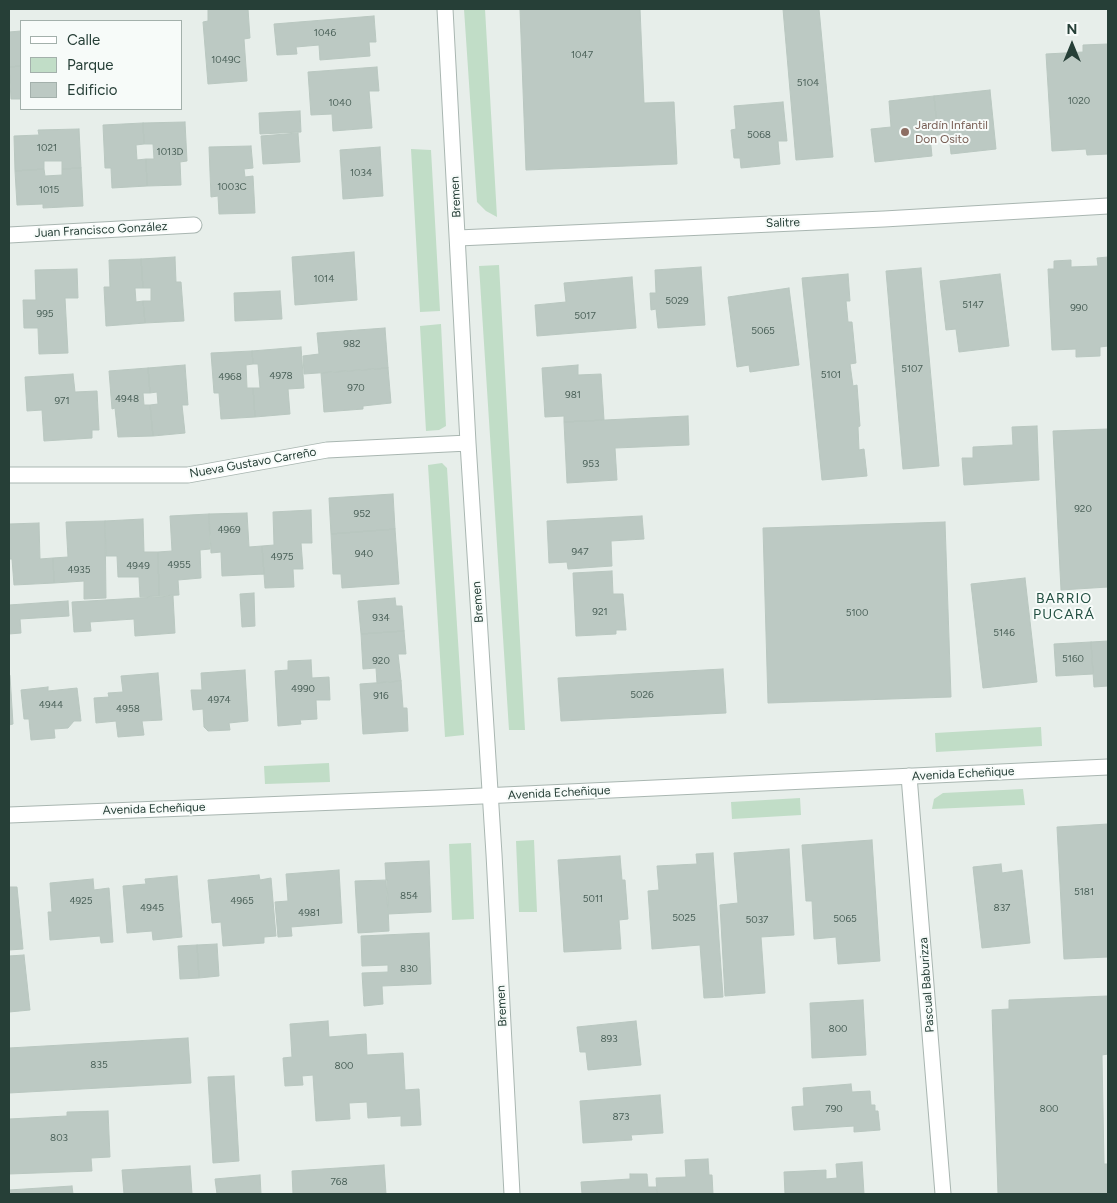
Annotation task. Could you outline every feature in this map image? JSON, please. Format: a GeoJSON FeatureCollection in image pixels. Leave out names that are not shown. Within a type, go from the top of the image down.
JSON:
{"type":"FeatureCollection","features":[{"type":"Feature","properties":{"kind":"street","name":"Bremen"},"geometry":{"type":"LineString","coordinates":[[445,9],[512,1194]]}},
{"type":"Feature","properties":{"kind":"street","name":"Salitre"},"geometry":{"type":"LineString","coordinates":[[458,238],[874,220],[1108,206]]}},
{"type":"Feature","properties":{"kind":"street","name":"Juan Francisco González"},"geometry":{"type":"LineString","coordinates":[[9,235],[194,226]]}},
{"type":"Feature","properties":{"kind":"street","name":"Nueva Gustavo Carreño"},"geometry":{"type":"LineString","coordinates":[[9,475],[188,475],[327,450],[468,442]]}},
{"type":"Feature","properties":{"kind":"street","name":"Avenida Echeñique"},"geometry":{"type":"LineString","coordinates":[[9,815],[489,796],[1108,767]]}},
{"type":"Feature","properties":{"kind":"street","name":"Pascual Baburizza"},"geometry":{"type":"LineString","coordinates":[[909,776],[943,1194]]}},
{"type":"Feature","properties":{"kind":"green space"},"geometry":{"type":"Polygon","coordinates":[[[464,9],[485,9],[497,217],[486,211],[477,202],[464,9]]]}},
{"type":"Feature","properties":{"kind":"green space"},"geometry":{"type":"Polygon","coordinates":[[[411,149],[431,150],[440,311],[420,312],[411,149]]]}},
{"type":"Feature","properties":{"kind":"green space"},"geometry":{"type":"Polygon","coordinates":[[[499,265],[525,730],[509,730],[479,266],[499,265]]]}},
{"type":"Feature","properties":{"kind":"green space"},"geometry":{"type":"Polygon","coordinates":[[[441,324],[446,426],[439,430],[426,431],[420,326],[441,324]]]}},
{"type":"Feature","properties":{"kind":"green space"},"geometry":{"type":"Polygon","coordinates":[[[442,463],[447,468],[464,735],[445,737],[428,465],[442,463]]]}},
{"type":"Feature","properties":{"kind":"green space"},"geometry":{"type":"Polygon","coordinates":[[[1041,727],[1042,746],[936,752],[935,733],[1041,727]]]}},
{"type":"Feature","properties":{"kind":"green space"},"geometry":{"type":"Polygon","coordinates":[[[329,763],[330,782],[265,784],[264,766],[329,763]]]}},
{"type":"Feature","properties":{"kind":"green space"},"geometry":{"type":"Polygon","coordinates":[[[1023,789],[1025,805],[932,809],[934,799],[943,793],[1023,789]]]}},
{"type":"Feature","properties":{"kind":"green space"},"geometry":{"type":"Polygon","coordinates":[[[800,798],[801,815],[732,819],[731,802],[800,798]]]}},
{"type":"Feature","properties":{"kind":"green space"},"geometry":{"type":"Polygon","coordinates":[[[534,840],[537,912],[519,912],[516,841],[534,840]]]}},
{"type":"Feature","properties":{"kind":"green space"},"geometry":{"type":"Polygon","coordinates":[[[471,843],[474,919],[452,920],[449,844],[471,843]]]}},
{"type":"Feature","properties":{"kind":"building"},"geometry":{"type":"Polygon","coordinates":[[[208,9],[248,9],[250,38],[244,39],[247,81],[208,84],[203,22],[208,21],[208,9]]]}},
{"type":"Feature","properties":{"kind":"building"},"geometry":{"type":"Polygon","coordinates":[[[520,9],[640,9],[644,103],[674,102],[677,164],[526,170],[520,9]]]}},
{"type":"Feature","properties":{"kind":"building"},"geometry":{"type":"Polygon","coordinates":[[[783,9],[819,9],[833,157],[796,160],[783,9]]]}},
{"type":"Feature","properties":{"kind":"building"},"geometry":{"type":"Polygon","coordinates":[[[374,16],[376,42],[369,42],[370,56],[320,60],[319,45],[296,47],[297,54],[277,55],[274,24],[374,16]]]}},
{"type":"Feature","properties":{"kind":"building"},"geometry":{"type":"Polygon","coordinates":[[[20,31],[20,66],[9,67],[9,32],[20,31]]]}},
{"type":"Feature","properties":{"kind":"building"},"geometry":{"type":"Polygon","coordinates":[[[1108,44],[1108,154],[1087,155],[1086,149],[1052,151],[1046,54],[1083,52],[1083,45],[1108,44]]]}},
{"type":"Feature","properties":{"kind":"building"},"geometry":{"type":"Polygon","coordinates":[[[20,66],[20,99],[11,99],[9,67],[20,66]]]}},
{"type":"Feature","properties":{"kind":"building"},"geometry":{"type":"Polygon","coordinates":[[[377,67],[379,91],[369,91],[372,128],[333,131],[332,114],[311,115],[308,72],[377,67]]]}},
{"type":"Feature","properties":{"kind":"building"},"geometry":{"type":"Polygon","coordinates":[[[990,90],[996,149],[951,154],[949,134],[938,135],[934,96],[990,90]]]}},
{"type":"Feature","properties":{"kind":"building","name":"Jardín Infantil Don Osito"},"geometry":{"type":"Polygon","coordinates":[[[934,96],[938,135],[930,136],[932,156],[875,162],[871,129],[891,127],[889,101],[934,96]]]}},
{"type":"Feature","properties":{"kind":"building"},"geometry":{"type":"Polygon","coordinates":[[[783,102],[787,141],[778,141],[780,164],[741,168],[740,158],[734,158],[731,130],[736,129],[734,106],[783,102]]]}},
{"type":"Feature","properties":{"kind":"building"},"geometry":{"type":"Polygon","coordinates":[[[300,111],[301,132],[260,134],[259,113],[300,111]]]}},
{"type":"Feature","properties":{"kind":"building"},"geometry":{"type":"Polygon","coordinates":[[[185,122],[187,161],[180,162],[181,185],[147,186],[146,159],[154,159],[153,144],[144,144],[143,123],[185,122]]]}},
{"type":"Feature","properties":{"kind":"building"},"geometry":{"type":"Polygon","coordinates":[[[143,123],[144,144],[136,145],[137,160],[146,159],[147,186],[112,188],[111,168],[105,168],[103,125],[143,123]]]}},
{"type":"Feature","properties":{"kind":"building"},"geometry":{"type":"Polygon","coordinates":[[[79,129],[81,168],[62,169],[62,161],[44,161],[44,169],[15,171],[14,136],[39,135],[38,130],[79,129]]]}},
{"type":"Feature","properties":{"kind":"building"},"geometry":{"type":"Polygon","coordinates":[[[298,133],[300,162],[263,164],[261,136],[298,133]]]}},
{"type":"Feature","properties":{"kind":"building"},"geometry":{"type":"Polygon","coordinates":[[[251,146],[253,168],[244,169],[245,177],[253,176],[255,213],[219,214],[218,196],[211,197],[209,147],[251,146]]]}},
{"type":"Feature","properties":{"kind":"building"},"geometry":{"type":"Polygon","coordinates":[[[380,147],[383,196],[343,199],[340,150],[380,147]]]}},
{"type":"Feature","properties":{"kind":"building"},"geometry":{"type":"Polygon","coordinates":[[[81,168],[83,206],[43,208],[43,204],[17,205],[15,171],[44,169],[45,176],[62,175],[62,169],[81,168]]]}},
{"type":"Feature","properties":{"kind":"building"},"geometry":{"type":"Polygon","coordinates":[[[354,252],[357,300],[295,305],[292,257],[354,252]]]}},
{"type":"Feature","properties":{"kind":"building"},"geometry":{"type":"Polygon","coordinates":[[[175,257],[176,282],[181,282],[184,321],[145,323],[143,301],[151,301],[151,288],[143,288],[141,259],[175,257]]]}},
{"type":"Feature","properties":{"kind":"building"},"geometry":{"type":"Polygon","coordinates":[[[1108,257],[1108,346],[1100,347],[1100,356],[1076,357],[1076,349],[1052,350],[1048,269],[1054,269],[1054,261],[1071,260],[1071,267],[1098,266],[1097,258],[1108,257]]]}},
{"type":"Feature","properties":{"kind":"building"},"geometry":{"type":"Polygon","coordinates":[[[141,259],[143,288],[135,288],[136,302],[143,301],[145,323],[106,326],[104,287],[110,287],[109,260],[141,259]]]}},
{"type":"Feature","properties":{"kind":"building"},"geometry":{"type":"Polygon","coordinates":[[[701,267],[705,325],[658,328],[656,309],[651,310],[650,293],[656,293],[655,270],[701,267]]]}},
{"type":"Feature","properties":{"kind":"building"},"geometry":{"type":"Polygon","coordinates":[[[921,268],[939,466],[903,469],[886,271],[921,268]]]}},
{"type":"Feature","properties":{"kind":"building"},"geometry":{"type":"Polygon","coordinates":[[[77,269],[78,298],[65,298],[68,353],[39,354],[38,328],[24,328],[23,300],[36,300],[35,270],[77,269]]]}},
{"type":"Feature","properties":{"kind":"building"},"geometry":{"type":"Polygon","coordinates":[[[848,274],[850,301],[846,301],[848,322],[852,322],[856,363],[850,364],[853,386],[857,385],[860,426],[858,427],[859,450],[864,449],[867,476],[822,480],[802,278],[848,274]]]}},
{"type":"Feature","properties":{"kind":"building"},"geometry":{"type":"Polygon","coordinates":[[[1000,274],[1009,346],[959,352],[956,329],[946,330],[940,281],[1000,274]]]}},
{"type":"Feature","properties":{"kind":"building"},"geometry":{"type":"Polygon","coordinates":[[[632,277],[636,328],[537,336],[535,305],[566,302],[564,283],[632,277]]]}},
{"type":"Feature","properties":{"kind":"building"},"geometry":{"type":"Polygon","coordinates":[[[789,288],[799,365],[750,372],[749,365],[737,367],[728,297],[789,288]]]}},
{"type":"Feature","properties":{"kind":"building"},"geometry":{"type":"Polygon","coordinates":[[[280,291],[282,319],[235,321],[234,293],[280,291]]]}},
{"type":"Feature","properties":{"kind":"building"},"geometry":{"type":"Polygon","coordinates":[[[385,328],[388,368],[304,374],[303,356],[319,354],[317,333],[385,328]]]}},
{"type":"Feature","properties":{"kind":"building"},"geometry":{"type":"Polygon","coordinates":[[[301,347],[304,388],[288,389],[290,414],[255,417],[253,388],[260,388],[258,364],[253,364],[252,351],[301,347]]]}},
{"type":"Feature","properties":{"kind":"building"},"geometry":{"type":"Polygon","coordinates":[[[252,351],[253,364],[246,365],[247,388],[253,388],[255,417],[221,419],[219,393],[214,393],[211,353],[252,351]]]}},
{"type":"Feature","properties":{"kind":"building"},"geometry":{"type":"Polygon","coordinates":[[[185,365],[188,405],[182,405],[185,433],[153,436],[150,405],[158,404],[157,392],[150,393],[148,368],[185,365]]]}},
{"type":"Feature","properties":{"kind":"building"},"geometry":{"type":"Polygon","coordinates":[[[578,365],[578,375],[601,374],[604,420],[564,422],[564,416],[545,417],[542,368],[578,365]]]}},
{"type":"Feature","properties":{"kind":"building"},"geometry":{"type":"Polygon","coordinates":[[[148,368],[150,393],[143,393],[144,405],[150,405],[153,436],[118,437],[115,408],[112,409],[109,371],[148,368]]]}},
{"type":"Feature","properties":{"kind":"building"},"geometry":{"type":"Polygon","coordinates":[[[388,368],[391,403],[363,406],[363,409],[324,412],[321,373],[388,368]]]}},
{"type":"Feature","properties":{"kind":"building"},"geometry":{"type":"Polygon","coordinates":[[[73,374],[75,392],[97,391],[99,430],[92,430],[92,438],[44,441],[42,410],[27,411],[25,377],[73,374]]]}},
{"type":"Feature","properties":{"kind":"building"},"geometry":{"type":"Polygon","coordinates":[[[688,416],[689,445],[615,448],[617,480],[567,483],[564,422],[688,416]]]}},
{"type":"Feature","properties":{"kind":"building"},"geometry":{"type":"Polygon","coordinates":[[[1037,426],[1039,480],[964,485],[962,458],[973,458],[973,447],[1013,445],[1012,427],[1037,426]]]}},
{"type":"Feature","properties":{"kind":"building"},"geometry":{"type":"Polygon","coordinates":[[[1108,429],[1108,587],[1061,590],[1053,431],[1108,429]]]}},
{"type":"Feature","properties":{"kind":"building"},"geometry":{"type":"Polygon","coordinates":[[[393,494],[395,529],[331,534],[329,498],[393,494]]]}},
{"type":"Feature","properties":{"kind":"building"},"geometry":{"type":"Polygon","coordinates":[[[311,510],[312,543],[301,543],[303,569],[293,569],[294,587],[265,588],[262,546],[274,545],[273,512],[311,510]]]}},
{"type":"Feature","properties":{"kind":"building"},"geometry":{"type":"Polygon","coordinates":[[[247,513],[249,547],[262,546],[264,574],[222,576],[221,552],[211,553],[209,514],[247,513]]]}},
{"type":"Feature","properties":{"kind":"building"},"geometry":{"type":"Polygon","coordinates":[[[209,514],[210,549],[200,550],[201,578],[178,580],[179,595],[159,596],[158,552],[172,551],[170,516],[209,514]]]}},
{"type":"Feature","properties":{"kind":"building"},"geometry":{"type":"Polygon","coordinates":[[[642,516],[644,539],[611,541],[612,566],[568,569],[567,562],[549,563],[547,521],[642,516]]]}},
{"type":"Feature","properties":{"kind":"building"},"geometry":{"type":"Polygon","coordinates":[[[143,519],[144,552],[158,552],[159,596],[140,597],[139,577],[118,577],[117,556],[106,556],[105,521],[143,519]]]}},
{"type":"Feature","properties":{"kind":"building"},"geometry":{"type":"Polygon","coordinates":[[[105,521],[106,598],[84,599],[84,581],[54,583],[53,558],[68,557],[66,522],[105,521]]]}},
{"type":"Feature","properties":{"kind":"building"},"geometry":{"type":"Polygon","coordinates":[[[945,522],[951,697],[768,703],[763,528],[945,522]]]}},
{"type":"Feature","properties":{"kind":"building"},"geometry":{"type":"Polygon","coordinates":[[[39,523],[40,559],[53,558],[54,583],[14,585],[12,559],[9,559],[9,524],[39,523]]]}},
{"type":"Feature","properties":{"kind":"building"},"geometry":{"type":"Polygon","coordinates":[[[395,529],[399,584],[342,588],[341,574],[333,574],[331,534],[395,529]]]}},
{"type":"Feature","properties":{"kind":"building"},"geometry":{"type":"Polygon","coordinates":[[[612,571],[613,594],[623,594],[626,630],[616,630],[616,634],[576,636],[573,573],[612,571]]]}},
{"type":"Feature","properties":{"kind":"building"},"geometry":{"type":"Polygon","coordinates":[[[1025,578],[1037,682],[983,688],[971,584],[1025,578]]]}},
{"type":"Feature","properties":{"kind":"building"},"geometry":{"type":"Polygon","coordinates":[[[254,593],[255,626],[242,627],[240,594],[254,593]]]}},
{"type":"Feature","properties":{"kind":"building"},"geometry":{"type":"Polygon","coordinates":[[[173,596],[175,633],[135,636],[134,619],[90,622],[91,631],[74,632],[72,602],[173,596]]]}},
{"type":"Feature","properties":{"kind":"building"},"geometry":{"type":"Polygon","coordinates":[[[395,598],[396,606],[402,606],[404,631],[361,634],[358,601],[395,598]]]}},
{"type":"Feature","properties":{"kind":"building"},"geometry":{"type":"Polygon","coordinates":[[[68,601],[69,616],[20,619],[21,633],[9,634],[9,605],[68,601]]]}},
{"type":"Feature","properties":{"kind":"building"},"geometry":{"type":"Polygon","coordinates":[[[404,631],[406,654],[398,654],[401,681],[377,683],[376,668],[363,669],[361,634],[404,631]]]}},
{"type":"Feature","properties":{"kind":"building"},"geometry":{"type":"Polygon","coordinates":[[[1108,641],[1108,686],[1094,687],[1091,642],[1108,641]]]}},
{"type":"Feature","properties":{"kind":"building"},"geometry":{"type":"Polygon","coordinates":[[[1091,642],[1093,674],[1056,676],[1054,644],[1091,642]]]}},
{"type":"Feature","properties":{"kind":"building"},"geometry":{"type":"Polygon","coordinates":[[[311,660],[312,678],[329,677],[330,700],[316,700],[317,719],[300,720],[301,724],[278,726],[275,671],[288,670],[288,661],[311,660]]]}},
{"type":"Feature","properties":{"kind":"building"},"geometry":{"type":"Polygon","coordinates":[[[723,669],[726,713],[561,721],[558,678],[723,669]]]}},
{"type":"Feature","properties":{"kind":"building"},"geometry":{"type":"Polygon","coordinates":[[[245,670],[248,721],[229,723],[230,730],[208,731],[204,727],[203,709],[193,710],[191,690],[202,690],[201,673],[245,670]]]}},
{"type":"Feature","properties":{"kind":"building"},"geometry":{"type":"Polygon","coordinates":[[[158,673],[162,720],[142,721],[144,735],[118,737],[116,721],[96,723],[94,698],[109,697],[108,693],[123,692],[121,676],[158,673]]]}},
{"type":"Feature","properties":{"kind":"building"},"geometry":{"type":"Polygon","coordinates":[[[9,677],[13,724],[9,725],[9,677]]]}},
{"type":"Feature","properties":{"kind":"building"},"geometry":{"type":"Polygon","coordinates":[[[401,681],[403,708],[407,708],[408,731],[363,734],[360,684],[401,681]]]}},
{"type":"Feature","properties":{"kind":"building"},"geometry":{"type":"Polygon","coordinates":[[[48,687],[48,691],[77,688],[81,721],[74,721],[68,728],[54,729],[55,738],[31,740],[29,719],[24,719],[21,690],[48,687]]]}},
{"type":"Feature","properties":{"kind":"building"},"geometry":{"type":"Polygon","coordinates":[[[1108,824],[1108,957],[1064,959],[1057,827],[1108,824]]]}},
{"type":"Feature","properties":{"kind":"building"},"geometry":{"type":"Polygon","coordinates":[[[872,840],[880,961],[838,964],[836,937],[814,939],[812,901],[806,901],[802,845],[872,840]]]}},
{"type":"Feature","properties":{"kind":"building"},"geometry":{"type":"Polygon","coordinates":[[[789,849],[794,935],[761,937],[765,993],[725,996],[720,905],[738,903],[734,853],[789,849]]]}},
{"type":"Feature","properties":{"kind":"building"},"geometry":{"type":"Polygon","coordinates":[[[713,853],[723,997],[704,998],[700,945],[652,949],[648,891],[659,890],[657,866],[697,864],[696,854],[713,853]]]}},
{"type":"Feature","properties":{"kind":"building"},"geometry":{"type":"Polygon","coordinates":[[[620,856],[622,880],[625,880],[628,919],[619,920],[621,949],[564,952],[558,860],[620,856]]]}},
{"type":"Feature","properties":{"kind":"building"},"geometry":{"type":"Polygon","coordinates":[[[429,861],[431,912],[388,914],[385,863],[429,861]]]}},
{"type":"Feature","properties":{"kind":"building"},"geometry":{"type":"Polygon","coordinates":[[[1001,864],[1002,873],[1022,870],[1030,943],[982,948],[973,867],[1001,864]]]}},
{"type":"Feature","properties":{"kind":"building"},"geometry":{"type":"Polygon","coordinates":[[[339,870],[342,923],[291,927],[292,936],[278,937],[275,902],[288,901],[286,874],[339,870]]]}},
{"type":"Feature","properties":{"kind":"building"},"geometry":{"type":"Polygon","coordinates":[[[259,875],[260,880],[271,878],[276,936],[264,937],[264,943],[223,946],[221,922],[212,923],[208,880],[259,875]]]}},
{"type":"Feature","properties":{"kind":"building"},"geometry":{"type":"Polygon","coordinates":[[[177,876],[182,937],[153,940],[152,931],[127,933],[123,886],[146,884],[145,879],[177,876]]]}},
{"type":"Feature","properties":{"kind":"building"},"geometry":{"type":"Polygon","coordinates":[[[93,879],[94,890],[109,888],[113,942],[101,943],[100,936],[50,940],[48,912],[52,912],[50,883],[93,879]]]}},
{"type":"Feature","properties":{"kind":"building"},"geometry":{"type":"Polygon","coordinates":[[[387,880],[389,931],[358,933],[355,881],[387,880]]]}},
{"type":"Feature","properties":{"kind":"building"},"geometry":{"type":"Polygon","coordinates":[[[9,887],[17,887],[23,949],[9,950],[9,887]]]}},
{"type":"Feature","properties":{"kind":"building"},"geometry":{"type":"Polygon","coordinates":[[[429,933],[431,984],[382,986],[383,1004],[364,1006],[362,973],[388,972],[388,965],[362,966],[361,936],[429,933]]]}},
{"type":"Feature","properties":{"kind":"building"},"geometry":{"type":"Polygon","coordinates":[[[217,944],[219,976],[199,978],[197,945],[217,944]]]}},
{"type":"Feature","properties":{"kind":"building"},"geometry":{"type":"Polygon","coordinates":[[[197,945],[199,978],[180,979],[178,946],[197,945]]]}},
{"type":"Feature","properties":{"kind":"building"},"geometry":{"type":"Polygon","coordinates":[[[24,955],[30,1010],[9,1012],[9,956],[24,955]]]}},
{"type":"Feature","properties":{"kind":"building"},"geometry":{"type":"Polygon","coordinates":[[[1108,996],[1108,1054],[1102,1055],[1104,1164],[1108,1164],[1108,1194],[998,1194],[992,1010],[1009,1009],[1009,1000],[1108,996]]]}},
{"type":"Feature","properties":{"kind":"building"},"geometry":{"type":"Polygon","coordinates":[[[863,1000],[866,1055],[812,1058],[810,1003],[863,1000]]]}},
{"type":"Feature","properties":{"kind":"building"},"geometry":{"type":"Polygon","coordinates":[[[328,1021],[329,1037],[366,1034],[367,1055],[403,1053],[405,1090],[419,1089],[421,1125],[401,1126],[401,1116],[368,1118],[367,1102],[349,1103],[350,1119],[316,1121],[313,1075],[302,1076],[303,1085],[285,1086],[283,1058],[292,1057],[290,1024],[328,1021]]]}},
{"type":"Feature","properties":{"kind":"building"},"geometry":{"type":"Polygon","coordinates":[[[636,1021],[641,1065],[588,1070],[586,1052],[580,1052],[577,1027],[636,1021]]]}},
{"type":"Feature","properties":{"kind":"building"},"geometry":{"type":"Polygon","coordinates":[[[188,1038],[191,1083],[9,1093],[9,1048],[188,1038]]]}},
{"type":"Feature","properties":{"kind":"building"},"geometry":{"type":"Polygon","coordinates":[[[234,1076],[239,1161],[213,1163],[208,1077],[234,1076]]]}},
{"type":"Feature","properties":{"kind":"building"},"geometry":{"type":"Polygon","coordinates":[[[851,1084],[852,1092],[870,1091],[871,1105],[875,1105],[875,1111],[878,1111],[880,1130],[854,1132],[854,1126],[794,1130],[792,1107],[804,1106],[803,1088],[851,1084]]]}},
{"type":"Feature","properties":{"kind":"building"},"geometry":{"type":"Polygon","coordinates":[[[660,1095],[663,1133],[631,1135],[632,1140],[583,1143],[580,1101],[660,1095]]]}},
{"type":"Feature","properties":{"kind":"building"},"geometry":{"type":"Polygon","coordinates":[[[108,1111],[110,1157],[91,1158],[92,1171],[9,1174],[9,1119],[67,1116],[67,1112],[108,1111]]]}},
{"type":"Feature","properties":{"kind":"building"},"geometry":{"type":"Polygon","coordinates":[[[708,1159],[709,1175],[712,1175],[713,1194],[657,1194],[656,1178],[686,1177],[685,1160],[708,1159]]]}},
{"type":"Feature","properties":{"kind":"building"},"geometry":{"type":"Polygon","coordinates":[[[862,1162],[864,1194],[785,1194],[784,1172],[826,1170],[826,1179],[837,1178],[836,1164],[862,1162]]]}},
{"type":"Feature","properties":{"kind":"building"},"geometry":{"type":"Polygon","coordinates":[[[384,1165],[386,1194],[293,1194],[292,1171],[384,1165]]]}},
{"type":"Feature","properties":{"kind":"building"},"geometry":{"type":"Polygon","coordinates":[[[190,1166],[192,1194],[124,1194],[122,1170],[190,1166]]]}},
{"type":"Feature","properties":{"kind":"building"},"geometry":{"type":"Polygon","coordinates":[[[630,1174],[647,1174],[648,1187],[656,1187],[657,1194],[582,1194],[581,1182],[630,1179],[630,1174]]]}},
{"type":"Feature","properties":{"kind":"building"},"geometry":{"type":"Polygon","coordinates":[[[260,1175],[261,1194],[217,1194],[215,1179],[260,1175]]]}},
{"type":"Feature","properties":{"kind":"building"},"geometry":{"type":"Polygon","coordinates":[[[72,1186],[73,1194],[9,1194],[9,1190],[72,1186]]]}},
{"type":"Feature","properties":{"kind":"place","name":"Jardín Infantil Don Osito"},"geometry":{"type":"Point","coordinates":[905,132]}},
{"type":"Feature","properties":{"kind":"district","name":"BARRIO PUCARÁ"},"geometry":{"type":"Point","coordinates":[1064,608]}}]}
